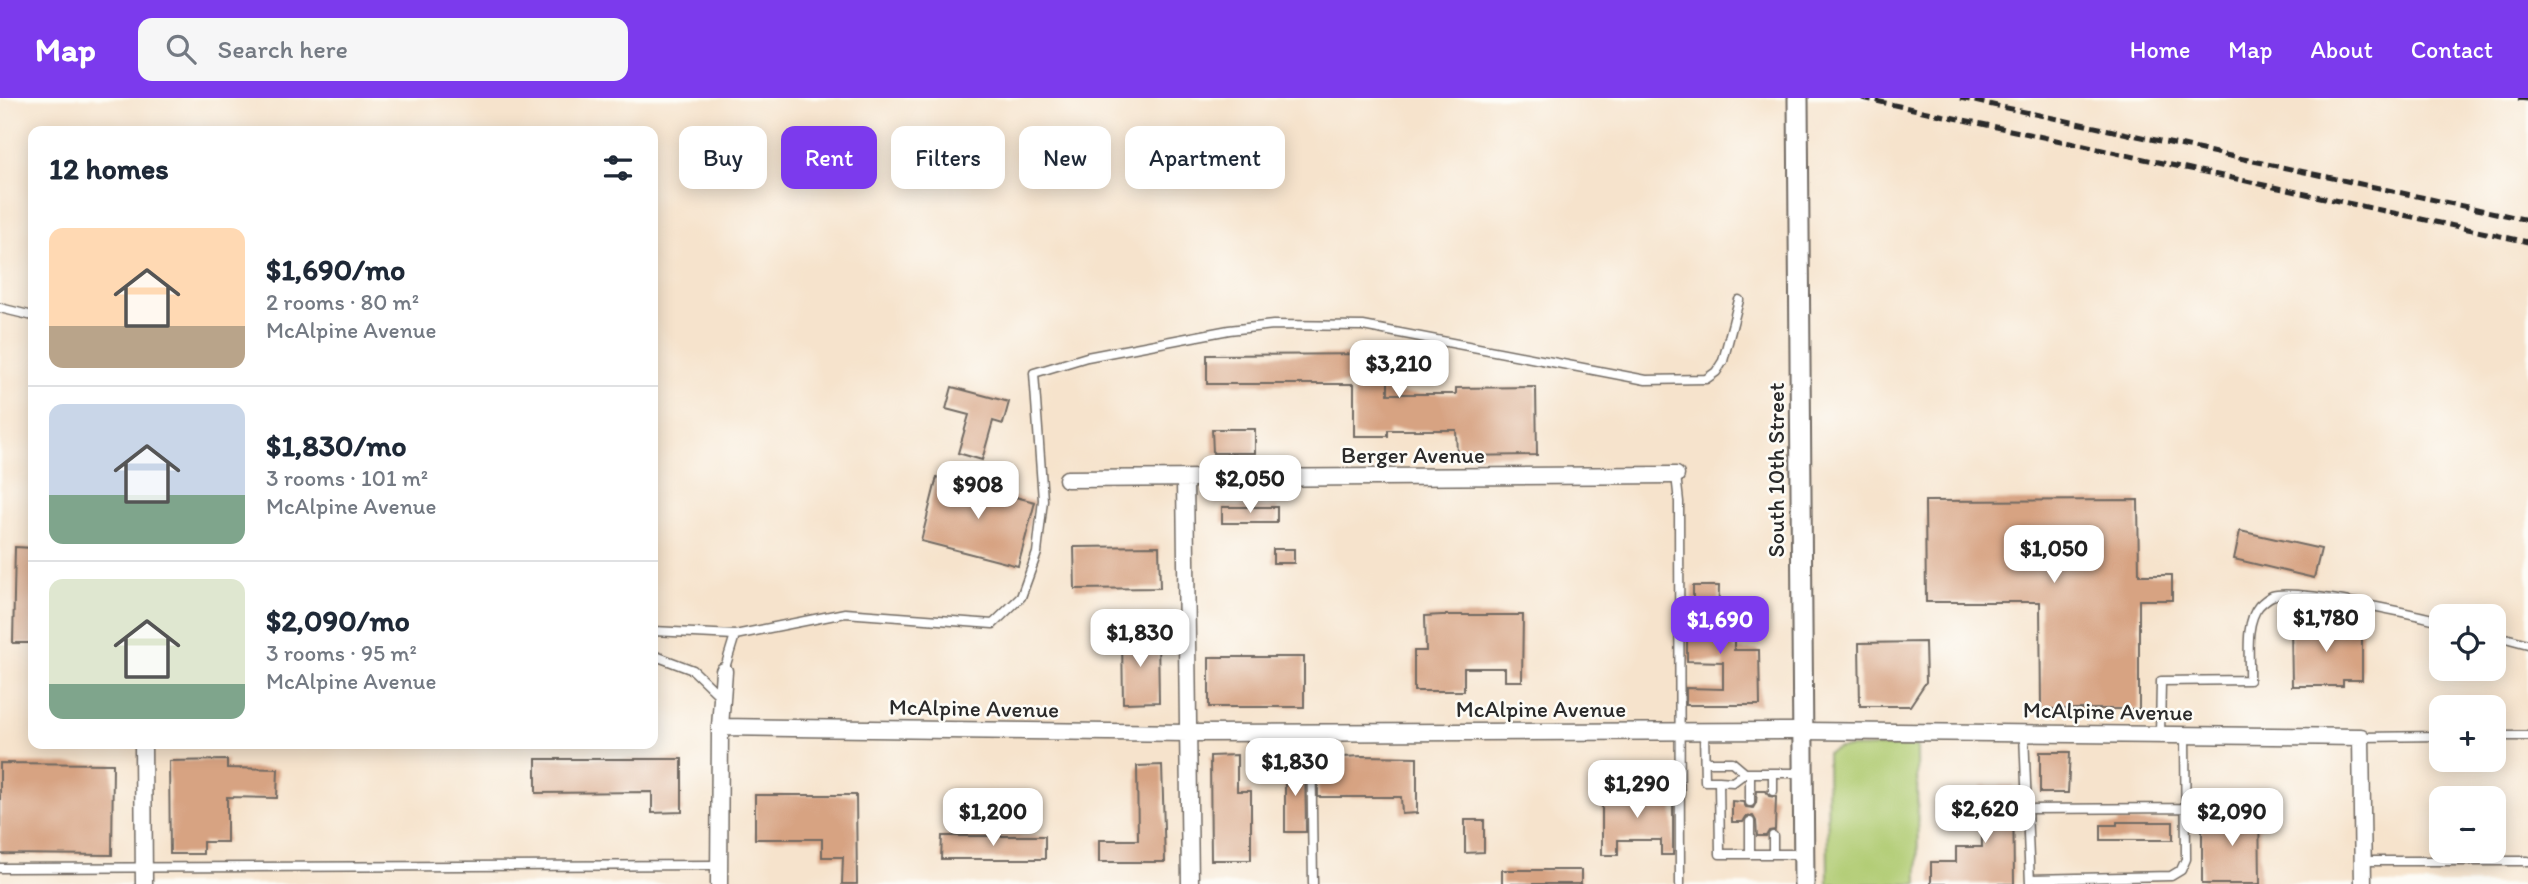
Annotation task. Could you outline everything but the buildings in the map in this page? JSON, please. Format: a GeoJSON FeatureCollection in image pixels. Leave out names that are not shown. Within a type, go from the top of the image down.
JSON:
{"type":"FeatureCollection","features":[{"type":"Feature","properties":{"kind":"street","name":"South 10th Street"},"geometry":{"type":"LineString","coordinates":[[1798,98],[1804,884]]}},
{"type":"Feature","properties":{"kind":"street","name":"Berger Avenue"},"geometry":{"type":"LineString","coordinates":[[1067,479],[1676,475]]}},
{"type":"Feature","properties":{"kind":"street"},"geometry":{"type":"LineString","coordinates":[[1185,479],[1190,884]]}},
{"type":"Feature","properties":{"kind":"street"},"geometry":{"type":"LineString","coordinates":[[719,884],[720,727],[724,671]]}},
{"type":"Feature","properties":{"kind":"street","name":"McAlpine Avenue"},"geometry":{"type":"LineString","coordinates":[[720,727],[1188,733],[1802,731],[2361,737]]}},
{"type":"Feature","properties":{"kind":"street"},"geometry":{"type":"LineString","coordinates":[[2361,737],[2363,884]]}},
{"type":"Feature","properties":{"kind":"street"},"geometry":{"type":"LineString","coordinates":[[143,749],[144,884]]}},
{"type":"Feature","properties":{"kind":"lane"},"geometry":{"type":"LineString","coordinates":[[658,631],[735,635],[845,613],[993,624],[1021,597],[1037,553],[1043,500],[1034,373],[1087,357],[1229,330],[1273,325],[1363,326],[1646,380],[1706,379],[1716,372],[1723,361],[1739,300]]}},
{"type":"Feature","properties":{"kind":"lane"},"geometry":{"type":"LineString","coordinates":[[0,308],[28,315]]}},
{"type":"Feature","properties":{"kind":"lane"},"geometry":{"type":"LineString","coordinates":[[1676,475],[1679,502],[1680,884]]}},
{"type":"Feature","properties":{"kind":"lane"},"geometry":{"type":"LineString","coordinates":[[2160,735],[2161,681],[2249,680],[2250,626],[2258,608],[2271,597],[2291,595],[2429,618]]}},
{"type":"Feature","properties":{"kind":"lane"},"geometry":{"type":"LineString","coordinates":[[724,671],[735,635]]}},
{"type":"Feature","properties":{"kind":"lane"},"geometry":{"type":"LineString","coordinates":[[2506,638],[2528,643]]}},
{"type":"Feature","properties":{"kind":"lane"},"geometry":{"type":"LineString","coordinates":[[658,657],[692,670],[722,698]]}},
{"type":"Feature","properties":{"kind":"lane"},"geometry":{"type":"LineString","coordinates":[[1704,731],[1704,781],[1732,782],[1747,773],[1803,773]]}},
{"type":"Feature","properties":{"kind":"lane"},"geometry":{"type":"LineString","coordinates":[[1311,733],[1313,884]]}},
{"type":"Feature","properties":{"kind":"lane"},"geometry":{"type":"LineString","coordinates":[[2024,733],[2030,882],[2171,876],[2181,870],[2186,859],[2185,735]]}},
{"type":"Feature","properties":{"kind":"lane"},"geometry":{"type":"LineString","coordinates":[[2361,737],[2429,736]]}},
{"type":"Feature","properties":{"kind":"lane"},"geometry":{"type":"LineString","coordinates":[[2506,736],[2528,736]]}},
{"type":"Feature","properties":{"kind":"lane"},"geometry":{"type":"LineString","coordinates":[[1704,762],[1732,762],[1747,773],[1750,802]]}},
{"type":"Feature","properties":{"kind":"lane"},"geometry":{"type":"LineString","coordinates":[[1773,773],[1773,791]]}},
{"type":"Feature","properties":{"kind":"lane"},"geometry":{"type":"LineString","coordinates":[[1720,781],[1720,854],[1803,854]]}},
{"type":"Feature","properties":{"kind":"lane"},"geometry":{"type":"LineString","coordinates":[[2027,809],[2185,808]]}},
{"type":"Feature","properties":{"kind":"lane"},"geometry":{"type":"LineString","coordinates":[[1750,822],[1750,854]]}},
{"type":"Feature","properties":{"kind":"lane"},"geometry":{"type":"LineString","coordinates":[[1773,836],[1773,854]]}},
{"type":"Feature","properties":{"kind":"lane"},"geometry":{"type":"LineString","coordinates":[[2362,861],[2528,860]]}},
{"type":"Feature","properties":{"kind":"lane"},"geometry":{"type":"LineString","coordinates":[[0,867],[719,865]]}},
{"type":"Feature","properties":{"kind":"green space"},"geometry":{"type":"Polygon","coordinates":[[[1917,746],[1918,884],[1828,884],[1827,753],[1838,748],[1917,746]]]}},
{"type":"Feature","properties":{"kind":"railway"},"geometry":{"type":"LineString","coordinates":[[1862,98],[2528,242]]}},
{"type":"Feature","properties":{"kind":"railway"},"geometry":{"type":"LineString","coordinates":[[1960,98],[2528,220]]}},
{"type":"Feature","properties":{"kind":"railway"},"geometry":{"type":"LineString","coordinates":[[2518,98],[2528,99]]}}]}
